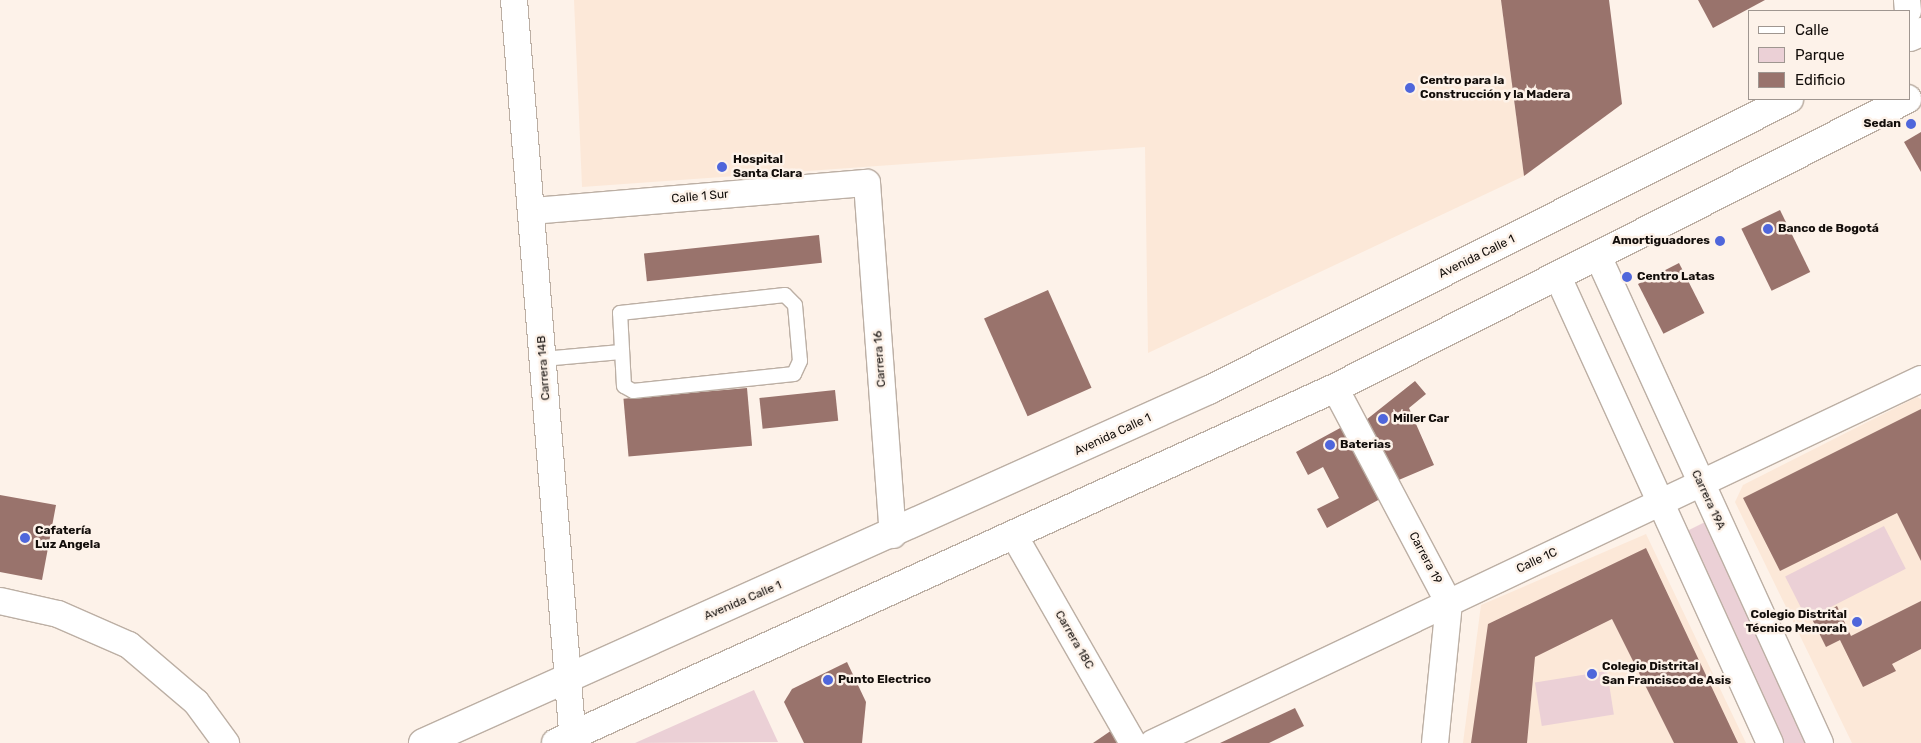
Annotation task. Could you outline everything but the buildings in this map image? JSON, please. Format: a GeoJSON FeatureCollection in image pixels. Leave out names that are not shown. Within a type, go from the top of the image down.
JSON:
{"type":"FeatureCollection","features":[{"type":"Feature","properties":{"kind":"main road","name":"Avenida Calle 1"},"geometry":{"type":"LineString","coordinates":[[423,743],[568,676],[894,534],[1209,390],[1787,100]]}},
{"type":"Feature","properties":{"kind":"main road"},"geometry":{"type":"LineString","coordinates":[[567,740],[1015,537],[1335,388],[1558,277],[1904,100]]}},
{"type":"Feature","properties":{"kind":"street","name":"Carrera 14B"},"geometry":{"type":"LineString","coordinates":[[514,0],[568,676],[567,740]]}},
{"type":"Feature","properties":{"kind":"street","name":"Calle 1 Sur"},"geometry":{"type":"LineString","coordinates":[[532,211],[867,183]]}},
{"type":"Feature","properties":{"kind":"street","name":"Carrera 16"},"geometry":{"type":"LineString","coordinates":[[867,183],[894,534]]}},
{"type":"Feature","properties":{"kind":"street","name":"Carrera 19A"},"geometry":{"type":"LineString","coordinates":[[1598,256],[1820,743]]}},
{"type":"Feature","properties":{"kind":"street"},"geometry":{"type":"LineString","coordinates":[[1558,277],[1770,743]]}},
{"type":"Feature","properties":{"kind":"street","name":"Calle 1C"},"geometry":{"type":"LineString","coordinates":[[1153,743],[1921,379]]}},
{"type":"Feature","properties":{"kind":"street","name":"Carrera 19"},"geometry":{"type":"LineString","coordinates":[[1335,388],[1449,603]]}},
{"type":"Feature","properties":{"kind":"street","name":"Carrera 18C"},"geometry":{"type":"LineString","coordinates":[[1015,537],[1133,743]]}},
{"type":"Feature","properties":{"kind":"street"},"geometry":{"type":"LineString","coordinates":[[0,601],[58,614],[129,645],[196,702],[226,743]]}},
{"type":"Feature","properties":{"kind":"street"},"geometry":{"type":"LineString","coordinates":[[1435,743],[1449,603]]}},
{"type":"Feature","properties":{"kind":"lane"},"geometry":{"type":"LineString","coordinates":[[785,295],[793,300],[800,361],[794,374],[629,390],[624,386],[621,352],[618,316],[623,312],[785,295]]}},
{"type":"Feature","properties":{"kind":"lane"},"geometry":{"type":"LineString","coordinates":[[543,359],[621,352]]}},
{"type":"Feature","properties":{"kind":"shaded area","name":"Hospital Santa Clara"},"geometry":{"type":"Polygon","coordinates":[[[574,0],[1501,0],[1524,176],[1148,353],[1145,147],[582,187],[574,0]]]}},
{"type":"Feature","properties":{"kind":"shaded area","name":"Colegio Distrital Técnico Menorah"},"geometry":{"type":"Polygon","coordinates":[[[1917,397],[1921,399],[1921,743],[1852,743],[1735,502],[1743,485],[1917,397]]]}},
{"type":"Feature","properties":{"kind":"shaded area","name":"Colegio Distrital San Francisco de Asis"},"geometry":{"type":"Polygon","coordinates":[[[1646,534],[1746,743],[1463,743],[1481,605],[1646,534]]]}},
{"type":"Feature","properties":{"kind":"green space"},"geometry":{"type":"Polygon","coordinates":[[[1707,521],[1812,743],[1781,743],[1685,532],[1707,521]]]}},
{"type":"Feature","properties":{"kind":"green space"},"geometry":{"type":"Polygon","coordinates":[[[1884,526],[1906,569],[1807,619],[1785,576],[1884,526]]]}},
{"type":"Feature","properties":{"kind":"green space"},"geometry":{"type":"Polygon","coordinates":[[[1607,671],[1614,714],[1542,726],[1535,682],[1607,671]]]}},
{"type":"Feature","properties":{"kind":"green space"},"geometry":{"type":"Polygon","coordinates":[[[754,690],[778,742],[635,743],[754,690]]]}},
{"type":"Feature","properties":{"kind":"place","name":"Centro para la Construcción y la Madera"},"geometry":{"type":"Point","coordinates":[1410,88]}},
{"type":"Feature","properties":{"kind":"place","name":"Sedan"},"geometry":{"type":"Point","coordinates":[1911,124]}},
{"type":"Feature","properties":{"kind":"place","name":"Hospital Santa Clara"},"geometry":{"type":"Point","coordinates":[722,167]}},
{"type":"Feature","properties":{"kind":"place","name":"Banco de Bogotá"},"geometry":{"type":"Point","coordinates":[1768,229]}},
{"type":"Feature","properties":{"kind":"place","name":"Amortiguadores"},"geometry":{"type":"Point","coordinates":[1720,241]}},
{"type":"Feature","properties":{"kind":"place","name":"Centro Latas"},"geometry":{"type":"Point","coordinates":[1627,277]}},
{"type":"Feature","properties":{"kind":"place","name":"Miller Car"},"geometry":{"type":"Point","coordinates":[1383,419]}},
{"type":"Feature","properties":{"kind":"place","name":"Baterias"},"geometry":{"type":"Point","coordinates":[1330,445]}},
{"type":"Feature","properties":{"kind":"place","name":"Cafatería Luz Angela"},"geometry":{"type":"Point","coordinates":[25,538]}},
{"type":"Feature","properties":{"kind":"place","name":"Colegio Distrital Técnico Menorah"},"geometry":{"type":"Point","coordinates":[1857,622]}},
{"type":"Feature","properties":{"kind":"place","name":"Colegio Distrital San Francisco de Asis"},"geometry":{"type":"Point","coordinates":[1592,674]}},
{"type":"Feature","properties":{"kind":"place","name":"Punto Electrico"},"geometry":{"type":"Point","coordinates":[828,680]}}]}
